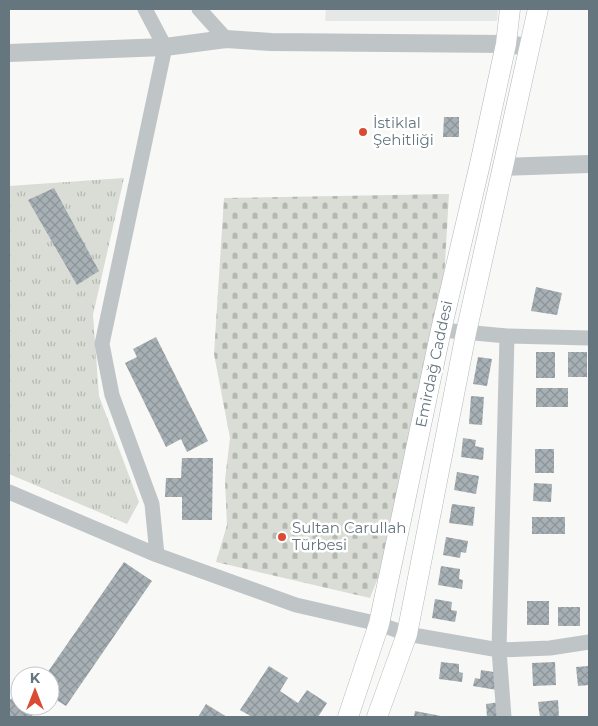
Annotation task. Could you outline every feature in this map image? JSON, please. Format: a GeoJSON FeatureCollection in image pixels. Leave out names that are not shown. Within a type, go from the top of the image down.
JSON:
{"type":"FeatureCollection","features":[{"type":"Feature","properties":{"kind":"main road","name":"Emirdağ Caddesi"},"geometry":{"type":"LineString","coordinates":[[348,717],[379,624],[441,330],[506,44],[510,9]]}},
{"type":"Feature","properties":{"kind":"main road","name":"Emirdağ Caddesi"},"geometry":{"type":"LineString","coordinates":[[377,717],[407,634],[466,333],[538,9]]}},
{"type":"Feature","properties":{"kind":"street"},"geometry":{"type":"LineString","coordinates":[[145,9],[165,47],[102,344],[112,395],[152,504],[157,555]]}},
{"type":"Feature","properties":{"kind":"street"},"geometry":{"type":"LineString","coordinates":[[200,9],[226,40]]}},
{"type":"Feature","properties":{"kind":"street"},"geometry":{"type":"LineString","coordinates":[[9,53],[165,47],[226,40],[506,44],[530,47]]}},
{"type":"Feature","properties":{"kind":"street"},"geometry":{"type":"LineString","coordinates":[[504,167],[589,164]]}},
{"type":"Feature","properties":{"kind":"street"},"geometry":{"type":"LineString","coordinates":[[441,330],[508,336],[589,338]]}},
{"type":"Feature","properties":{"kind":"street"},"geometry":{"type":"LineString","coordinates":[[504,717],[499,650],[508,336]]}},
{"type":"Feature","properties":{"kind":"street"},"geometry":{"type":"LineString","coordinates":[[9,492],[157,555],[296,605],[379,624],[407,634],[499,650],[550,648],[589,642]]}},
{"type":"Feature","properties":{"kind":"shaded area"},"geometry":{"type":"Polygon","coordinates":[[[326,9],[498,9],[497,21],[325,21],[326,9]]]}},
{"type":"Feature","properties":{"kind":"green space"},"geometry":{"type":"Polygon","coordinates":[[[124,178],[93,315],[99,396],[139,502],[127,524],[9,474],[9,186],[124,178]]]}},
{"type":"Feature","properties":{"kind":"green space"},"geometry":{"type":"Polygon","coordinates":[[[449,194],[441,330],[401,520],[370,598],[216,562],[227,525],[225,480],[230,438],[214,354],[224,198],[449,194]]]}},
{"type":"Feature","properties":{"kind":"building"},"geometry":{"type":"Polygon","coordinates":[[[444,117],[459,117],[459,137],[443,137],[444,117]]]}},
{"type":"Feature","properties":{"kind":"building"},"geometry":{"type":"Polygon","coordinates":[[[54,188],[99,271],[77,285],[28,200],[54,188]]]}},
{"type":"Feature","properties":{"kind":"building"},"geometry":{"type":"Polygon","coordinates":[[[536,287],[562,293],[557,315],[531,311],[536,287]]]}},
{"type":"Feature","properties":{"kind":"building"},"geometry":{"type":"Polygon","coordinates":[[[156,337],[208,441],[187,452],[181,439],[166,447],[125,363],[137,357],[133,349],[156,337]]]}},
{"type":"Feature","properties":{"kind":"building"},"geometry":{"type":"Polygon","coordinates":[[[536,352],[555,352],[555,378],[536,378],[536,352]]]}},
{"type":"Feature","properties":{"kind":"building"},"geometry":{"type":"Polygon","coordinates":[[[568,352],[587,352],[587,377],[568,377],[568,352]]]}},
{"type":"Feature","properties":{"kind":"building"},"geometry":{"type":"Polygon","coordinates":[[[478,357],[492,359],[487,386],[473,384],[478,357]]]}},
{"type":"Feature","properties":{"kind":"building"},"geometry":{"type":"Polygon","coordinates":[[[536,388],[568,388],[568,407],[536,407],[536,388]]]}},
{"type":"Feature","properties":{"kind":"building"},"geometry":{"type":"Polygon","coordinates":[[[471,396],[484,397],[482,425],[469,424],[471,396]]]}},
{"type":"Feature","properties":{"kind":"building"},"geometry":{"type":"Polygon","coordinates":[[[463,438],[476,440],[475,446],[484,448],[483,460],[461,457],[463,438]]]}},
{"type":"Feature","properties":{"kind":"building"},"geometry":{"type":"Polygon","coordinates":[[[535,449],[554,449],[554,473],[535,473],[535,449]]]}},
{"type":"Feature","properties":{"kind":"building"},"geometry":{"type":"Polygon","coordinates":[[[182,458],[213,458],[212,520],[182,520],[182,497],[165,497],[166,478],[181,478],[182,458]]]}},
{"type":"Feature","properties":{"kind":"building"},"geometry":{"type":"Polygon","coordinates":[[[457,472],[479,476],[476,494],[454,490],[457,472]]]}},
{"type":"Feature","properties":{"kind":"building"},"geometry":{"type":"Polygon","coordinates":[[[534,483],[552,484],[551,502],[533,501],[534,483]]]}},
{"type":"Feature","properties":{"kind":"building"},"geometry":{"type":"Polygon","coordinates":[[[452,504],[475,507],[473,526],[449,523],[452,504]]]}},
{"type":"Feature","properties":{"kind":"building"},"geometry":{"type":"Polygon","coordinates":[[[532,517],[565,517],[565,534],[532,534],[532,517]]]}},
{"type":"Feature","properties":{"kind":"building"},"geometry":{"type":"Polygon","coordinates":[[[446,537],[468,541],[466,553],[461,552],[460,558],[443,555],[446,537]]]}},
{"type":"Feature","properties":{"kind":"building"},"geometry":{"type":"Polygon","coordinates":[[[124,562],[152,581],[66,706],[60,702],[60,666],[52,666],[124,562]]]}},
{"type":"Feature","properties":{"kind":"building"},"geometry":{"type":"Polygon","coordinates":[[[441,566],[460,569],[459,579],[463,580],[462,589],[438,585],[441,566]]]}},
{"type":"Feature","properties":{"kind":"building"},"geometry":{"type":"Polygon","coordinates":[[[435,599],[452,602],[451,610],[457,611],[455,622],[432,618],[435,599]]]}},
{"type":"Feature","properties":{"kind":"building"},"geometry":{"type":"Polygon","coordinates":[[[527,601],[549,601],[549,625],[527,625],[527,601]]]}},
{"type":"Feature","properties":{"kind":"building"},"geometry":{"type":"Polygon","coordinates":[[[558,607],[580,607],[580,626],[558,626],[558,607]]]}},
{"type":"Feature","properties":{"kind":"building"},"geometry":{"type":"Polygon","coordinates":[[[441,662],[459,664],[459,672],[463,673],[462,682],[439,679],[441,662]]]}},
{"type":"Feature","properties":{"kind":"building"},"geometry":{"type":"Polygon","coordinates":[[[555,662],[556,685],[533,686],[532,663],[555,662]]]}},
{"type":"Feature","properties":{"kind":"building"},"geometry":{"type":"Polygon","coordinates":[[[269,666],[288,678],[280,691],[298,703],[307,690],[327,703],[318,717],[252,717],[240,710],[269,666]]]}},
{"type":"Feature","properties":{"kind":"building"},"geometry":{"type":"Polygon","coordinates":[[[589,666],[589,685],[578,686],[576,667],[589,666]]]}},
{"type":"Feature","properties":{"kind":"building"},"geometry":{"type":"Polygon","coordinates":[[[481,670],[500,673],[497,690],[473,686],[475,678],[480,679],[481,670]]]}},
{"type":"Feature","properties":{"kind":"building"},"geometry":{"type":"Polygon","coordinates":[[[9,700],[10,716],[33,717],[9,717],[9,700]]]}},
{"type":"Feature","properties":{"kind":"building"},"geometry":{"type":"Polygon","coordinates":[[[558,700],[559,717],[540,717],[538,702],[558,700]]]}},
{"type":"Feature","properties":{"kind":"building"},"geometry":{"type":"Polygon","coordinates":[[[500,702],[502,717],[487,717],[486,704],[500,702]]]}},
{"type":"Feature","properties":{"kind":"building"},"geometry":{"type":"Polygon","coordinates":[[[206,704],[227,717],[198,717],[206,704]]]}},
{"type":"Feature","properties":{"kind":"building"},"geometry":{"type":"Polygon","coordinates":[[[415,711],[441,716],[414,717],[415,711]]]}},
{"type":"Feature","properties":{"kind":"place","name":"İstiklal Şehitliği"},"geometry":{"type":"Point","coordinates":[363,132]}},
{"type":"Feature","properties":{"kind":"place","name":"Sultan Carullah Türbesi"},"geometry":{"type":"Point","coordinates":[282,537]}}]}
